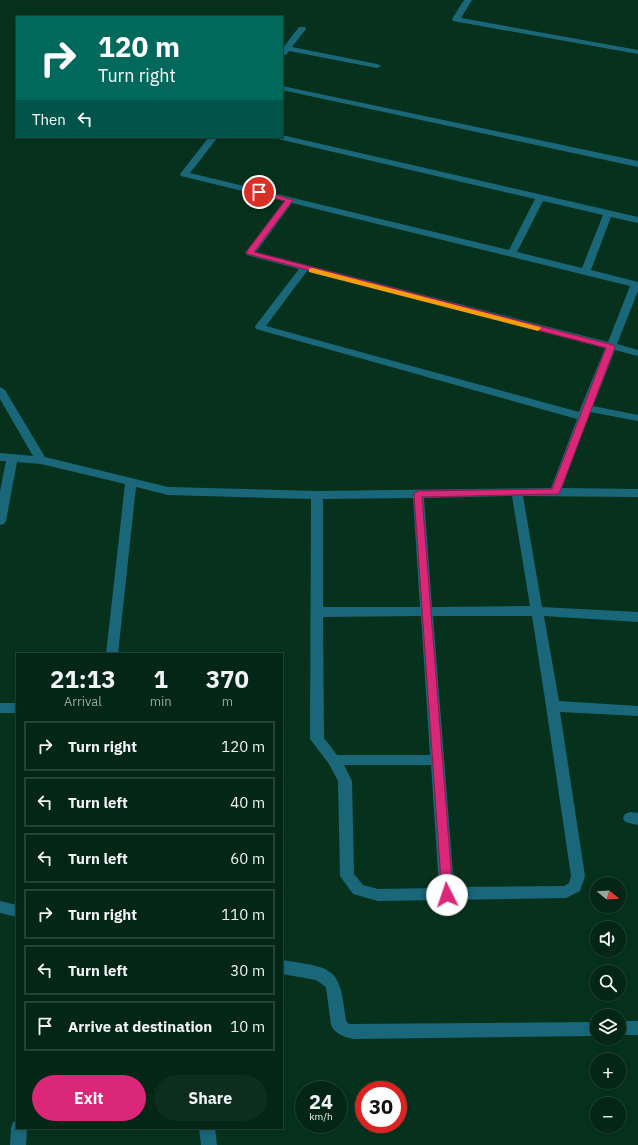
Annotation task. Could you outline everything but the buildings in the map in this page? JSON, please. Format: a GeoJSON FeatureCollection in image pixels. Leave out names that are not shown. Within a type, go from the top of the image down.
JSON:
{"type":"FeatureCollection","features":[{"type":"Feature","properties":{"kind":"street"},"geometry":{"type":"LineString","coordinates":[[468,0],[456,19],[638,52]]}},
{"type":"Feature","properties":{"kind":"street"},"geometry":{"type":"LineString","coordinates":[[284,51],[302,29]]}},
{"type":"Feature","properties":{"kind":"street"},"geometry":{"type":"LineString","coordinates":[[284,51],[377,66]]}},
{"type":"Feature","properties":{"kind":"street"},"geometry":{"type":"LineString","coordinates":[[283,88],[638,164]]}},
{"type":"Feature","properties":{"kind":"street"},"geometry":{"type":"LineString","coordinates":[[283,137],[638,220]]}},
{"type":"Feature","properties":{"kind":"street"},"geometry":{"type":"LineString","coordinates":[[213,138],[184,174],[637,284],[585,413],[556,492]]}},
{"type":"Feature","properties":{"kind":"street"},"geometry":{"type":"LineString","coordinates":[[512,253],[540,198]]}},
{"type":"Feature","properties":{"kind":"street"},"geometry":{"type":"LineString","coordinates":[[289,200],[250,253],[638,353]]}},
{"type":"Feature","properties":{"kind":"street"},"geometry":{"type":"LineString","coordinates":[[585,272],[608,213]]}},
{"type":"Feature","properties":{"kind":"street"},"geometry":{"type":"LineString","coordinates":[[305,268],[260,327],[585,413],[638,418]]}},
{"type":"Feature","properties":{"kind":"street"},"geometry":{"type":"LineString","coordinates":[[0,390],[41,460]]}},
{"type":"Feature","properties":{"kind":"street"},"geometry":{"type":"LineString","coordinates":[[0,457],[41,460],[168,491],[317,495],[556,492],[638,493]]}},
{"type":"Feature","properties":{"kind":"street"},"geometry":{"type":"LineString","coordinates":[[0,521],[12,458]]}},
{"type":"Feature","properties":{"kind":"street"},"geometry":{"type":"LineString","coordinates":[[112,653],[130,482]]}},
{"type":"Feature","properties":{"kind":"street"},"geometry":{"type":"LineString","coordinates":[[317,495],[316,612],[318,739],[334,760],[345,781],[347,876],[358,890],[378,895],[566,892],[575,886],[578,876],[553,706],[517,493]]}},
{"type":"Feature","properties":{"kind":"street"},"geometry":{"type":"LineString","coordinates":[[418,494],[447,895]]}},
{"type":"Feature","properties":{"kind":"street"},"geometry":{"type":"LineString","coordinates":[[316,612],[536,610],[638,617]]}},
{"type":"Feature","properties":{"kind":"street"},"geometry":{"type":"LineString","coordinates":[[553,706],[638,710]]}},
{"type":"Feature","properties":{"kind":"street"},"geometry":{"type":"LineString","coordinates":[[0,708],[16,708]]}},
{"type":"Feature","properties":{"kind":"street"},"geometry":{"type":"LineString","coordinates":[[334,760],[438,760]]}},
{"type":"Feature","properties":{"kind":"street"},"geometry":{"type":"LineString","coordinates":[[0,907],[16,911]]}},
{"type":"Feature","properties":{"kind":"street"},"geometry":{"type":"LineString","coordinates":[[283,967],[321,974],[331,980],[339,1025],[345,1030],[349,1031],[590,1029]]}},
{"type":"Feature","properties":{"kind":"street"},"geometry":{"type":"LineString","coordinates":[[626,1028],[638,1028]]}},
{"type":"Feature","properties":{"kind":"street"},"geometry":{"type":"LineString","coordinates":[[18,1145],[19,1129]]}},
{"type":"Feature","properties":{"kind":"street"},"geometry":{"type":"LineString","coordinates":[[207,1129],[209,1145]]}},
{"type":"Feature","properties":{"kind":"slow traffic"},"geometry":{"type":"LineString","coordinates":[[312,270],[538,328]]}},
{"type":"Feature","properties":{"kind":"route"},"geometry":{"type":"LineString","coordinates":[[259,192],[289,200],[250,253],[611,347],[583,417],[556,492],[418,494],[447,895]]}}]}
